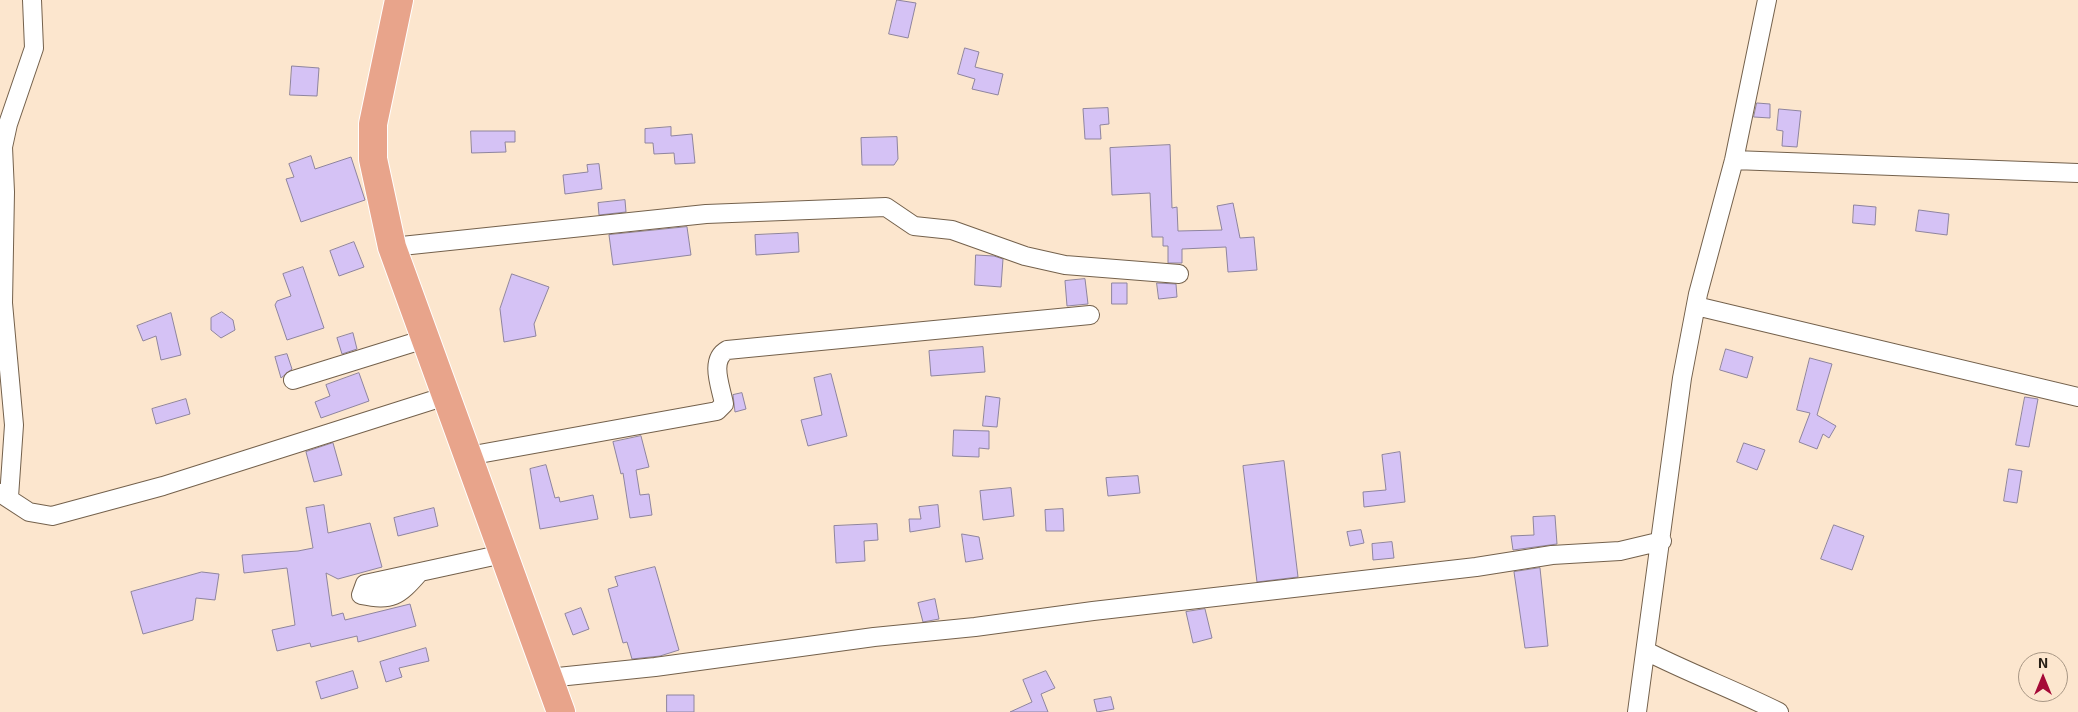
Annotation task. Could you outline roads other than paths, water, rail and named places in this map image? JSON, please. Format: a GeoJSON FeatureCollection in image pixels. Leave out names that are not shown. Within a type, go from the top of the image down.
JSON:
{"type":"FeatureCollection","features":[{"type":"Feature","properties":{"kind":"main road"},"geometry":{"type":"LineString","coordinates":[[399,0],[373,124],[373,159],[392,247],[560,712]]}},
{"type":"Feature","properties":{"kind":"street"},"geometry":{"type":"LineString","coordinates":[[32,0],[34,48],[8,124],[3,147],[6,192],[3,303],[14,425],[5,495],[29,512],[52,516],[163,486],[446,396]]}},
{"type":"Feature","properties":{"kind":"street"},"geometry":{"type":"LineString","coordinates":[[1637,712],[1662,541],[1682,378],[1696,306],[1734,160],[1767,0]]}},
{"type":"Feature","properties":{"kind":"street"},"geometry":{"type":"LineString","coordinates":[[1734,160],[2078,173]]}},
{"type":"Feature","properties":{"kind":"street"},"geometry":{"type":"LineString","coordinates":[[392,247],[706,214],[886,207],[914,226],[952,230],[1025,256],[1065,265],[1179,274]]}},
{"type":"Feature","properties":{"kind":"street"},"geometry":{"type":"LineString","coordinates":[[1696,306],[2078,397]]}},
{"type":"Feature","properties":{"kind":"street"},"geometry":{"type":"LineString","coordinates":[[468,456],[717,411],[724,404],[716,362],[720,354],[728,350],[1090,315]]}},
{"type":"Feature","properties":{"kind":"street"},"geometry":{"type":"LineString","coordinates":[[293,380],[425,339]]}},
{"type":"Feature","properties":{"kind":"street"},"geometry":{"type":"LineString","coordinates":[[548,678],[655,667],[874,637],[975,627],[1093,611],[1476,567],[1552,555],[1620,551],[1662,541]]}},
{"type":"Feature","properties":{"kind":"street"},"geometry":{"type":"LineString","coordinates":[[419,573],[503,554]]}},
{"type":"Feature","properties":{"kind":"street"},"geometry":{"type":"LineString","coordinates":[[1646,650],[1686,671],[1728,687],[1779,712]]}}]}
